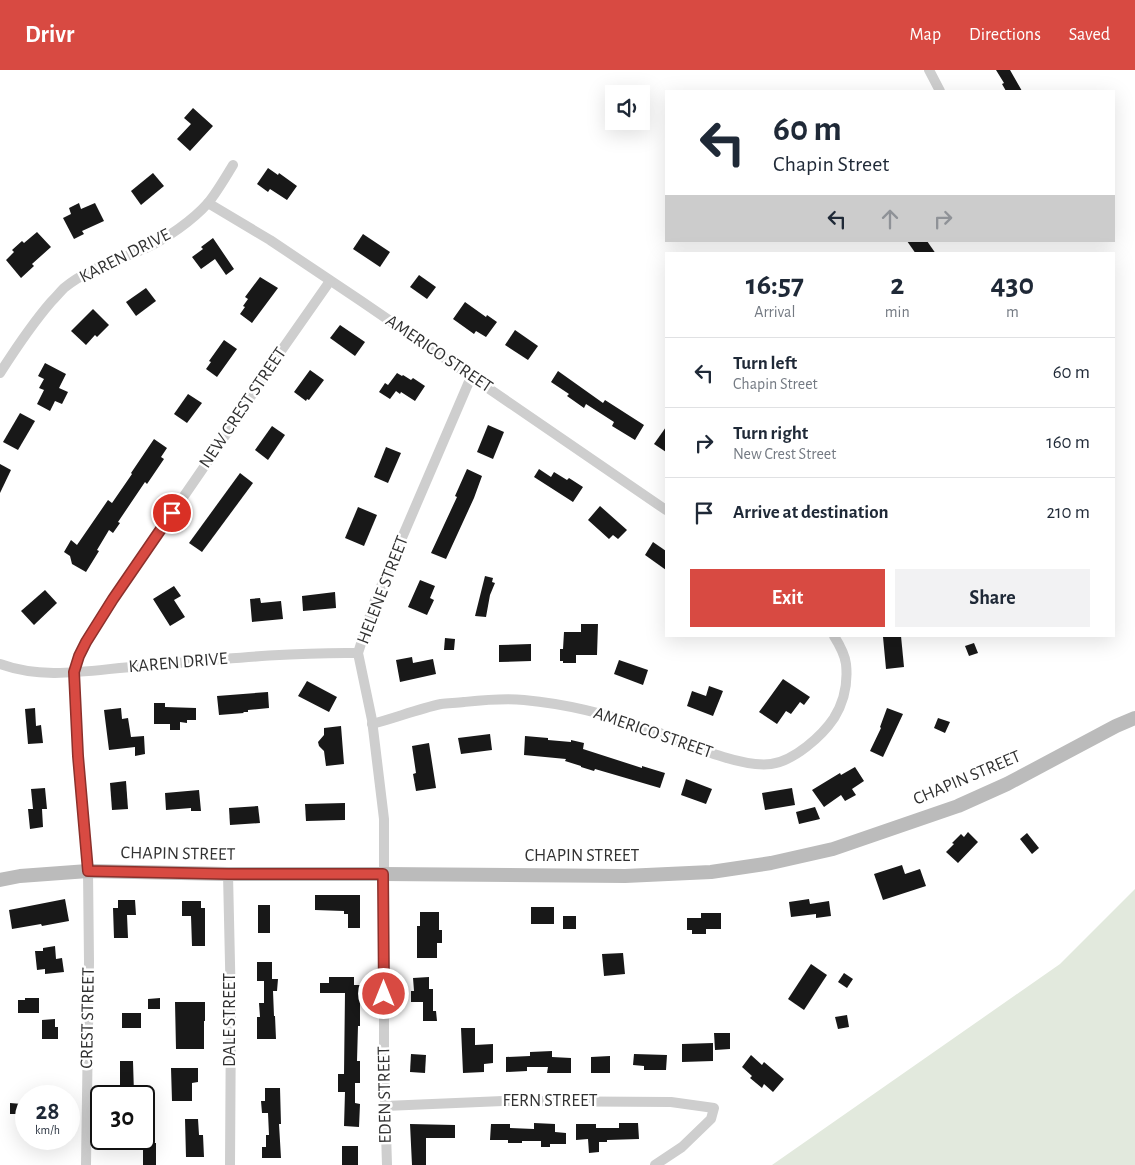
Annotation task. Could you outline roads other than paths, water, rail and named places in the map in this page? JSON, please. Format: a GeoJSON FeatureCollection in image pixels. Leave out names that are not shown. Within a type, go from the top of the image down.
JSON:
{"type":"FeatureCollection","features":[{"type":"Feature","properties":{"kind":"main road","name":"CHAPIN STREET"},"geometry":{"type":"LineString","coordinates":[[0,880],[20,876],[88,871],[228,874],[625,876],[711,872],[771,864],[833,850],[958,806],[1007,784],[1116,726],[1135,718]]}},
{"type":"Feature","properties":{"kind":"street"},"geometry":{"type":"LineString","coordinates":[[929,70],[939,90]]}},
{"type":"Feature","properties":{"kind":"street","name":"KAREN DRIVE"},"geometry":{"type":"LineString","coordinates":[[0,372],[24,336],[64,288],[83,276],[165,238],[208,203],[233,165]]}},
{"type":"Feature","properties":{"kind":"street","name":"AMERICO STREET"},"geometry":{"type":"LineString","coordinates":[[208,203],[270,240],[665,509]]}},
{"type":"Feature","properties":{"kind":"street","name":"NEW CREST STREET"},"geometry":{"type":"LineString","coordinates":[[88,871],[78,756],[74,672],[79,656],[100,618],[330,281]]}},
{"type":"Feature","properties":{"kind":"street","name":"HELENE STREET"},"geometry":{"type":"LineString","coordinates":[[383,874],[384,819],[372,724],[358,653],[374,603],[472,376]]}},
{"type":"Feature","properties":{"kind":"street","name":"AMERICO STREET"},"geometry":{"type":"LineString","coordinates":[[372,724],[441,704],[498,698],[524,700],[552,703],[595,712],[650,729],[726,757],[755,764],[772,764],[788,759],[802,750],[830,724],[839,709],[845,692],[846,662],[834,637]]}},
{"type":"Feature","properties":{"kind":"street","name":"KAREN DRIVE"},"geometry":{"type":"LineString","coordinates":[[0,664],[16,670],[61,674],[236,658],[358,653]]}},
{"type":"Feature","properties":{"kind":"street","name":"CREST STREET"},"geometry":{"type":"LineString","coordinates":[[86,1165],[89,962],[88,871]]}},
{"type":"Feature","properties":{"kind":"street","name":"DALE STREET"},"geometry":{"type":"LineString","coordinates":[[228,874],[231,1008],[230,1165]]}},
{"type":"Feature","properties":{"kind":"street","name":"EDEN STREET"},"geometry":{"type":"LineString","coordinates":[[383,874],[384,1068],[387,1165]]}},
{"type":"Feature","properties":{"kind":"street","name":"FERN STREET"},"geometry":{"type":"LineString","coordinates":[[385,1106],[503,1101],[671,1102],[714,1108],[710,1119],[682,1147],[654,1165]]}}]}
